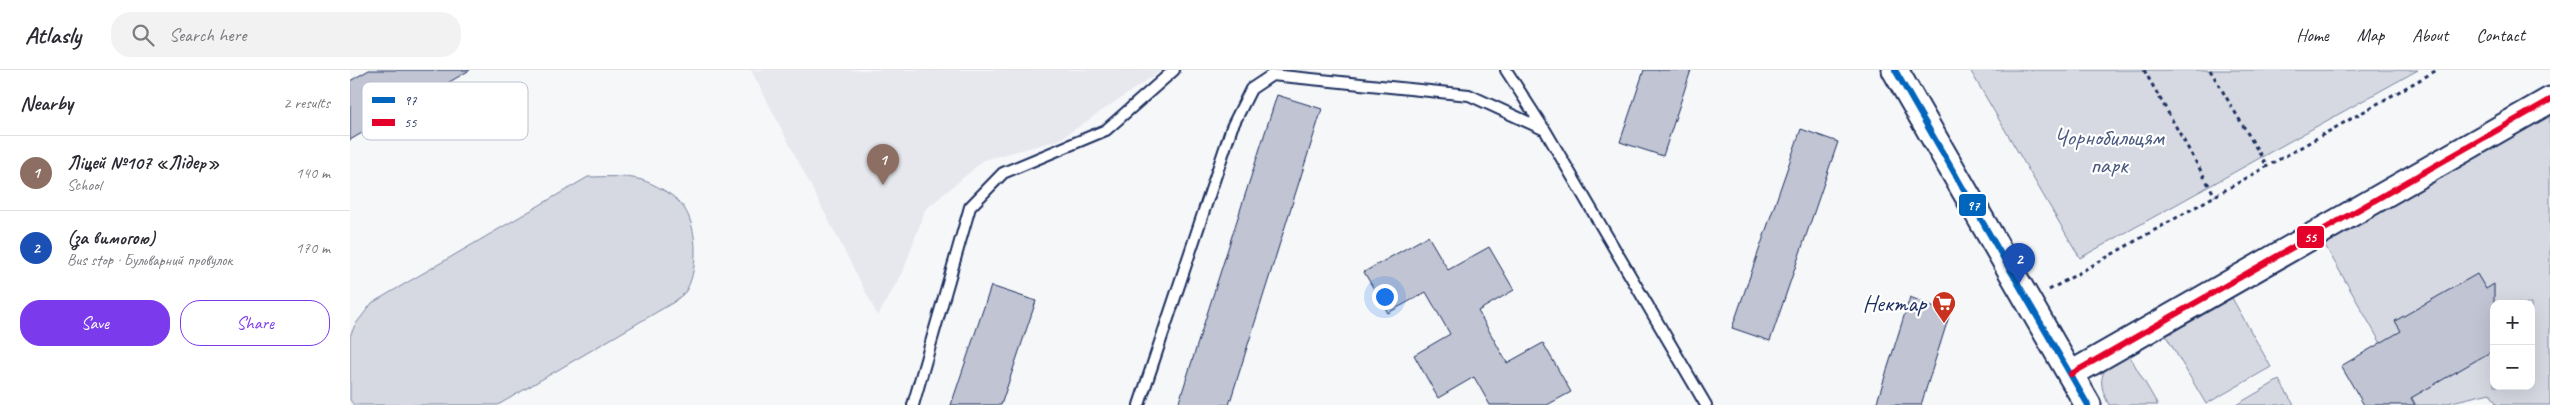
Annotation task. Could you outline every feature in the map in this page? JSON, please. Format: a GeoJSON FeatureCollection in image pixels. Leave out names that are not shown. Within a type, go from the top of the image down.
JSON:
{"type":"FeatureCollection","features":[{"type":"Feature","properties":{"kind":"street"},"geometry":{"type":"LineString","coordinates":[[1894,70],[2088,405]]}},
{"type":"Feature","properties":{"kind":"street"},"geometry":{"type":"LineString","coordinates":[[2071,374],[2550,100]]}},
{"type":"Feature","properties":{"kind":"lane"},"geometry":{"type":"LineString","coordinates":[[912,405],[970,207],[1002,173],[1106,130],[1174,70]]}},
{"type":"Feature","properties":{"kind":"lane"},"geometry":{"type":"LineString","coordinates":[[1506,70],[1545,130],[1706,405]]}},
{"type":"Feature","properties":{"kind":"lane"},"geometry":{"type":"LineString","coordinates":[[1139,405],[1232,127],[1250,89],[1272,75],[1469,95],[1545,130]]}},
{"type":"Feature","properties":{"kind":"path"},"geometry":{"type":"LineString","coordinates":[[2144,70],[2215,196]]}},
{"type":"Feature","properties":{"kind":"path"},"geometry":{"type":"LineString","coordinates":[[2210,70],[2267,166]]}},
{"type":"Feature","properties":{"kind":"path"},"geometry":{"type":"LineString","coordinates":[[2029,301],[2437,70]]}},
{"type":"Feature","properties":{"kind":"shaded area"},"geometry":{"type":"Polygon","coordinates":[[[751,70],[1162,70],[1059,140],[984,160],[925,210],[904,269],[878,316],[751,70]]]}},
{"type":"Feature","properties":{"kind":"green space","name":"Чорнобильцям парк"},"geometry":{"type":"Polygon","coordinates":[[[1970,70],[2418,70],[2080,258],[1970,70]]]}},
{"type":"Feature","properties":{"kind":"green space"},"geometry":{"type":"Polygon","coordinates":[[[2550,100],[2550,405],[2497,405],[2490,393],[2439,405],[2416,405],[2318,233],[2550,100]]]}},
{"type":"Feature","properties":{"kind":"green space"},"geometry":{"type":"Polygon","coordinates":[[[588,177],[622,177],[642,180],[663,190],[681,204],[691,222],[695,245],[694,269],[691,280],[683,294],[674,302],[498,405],[354,405],[350,400],[350,336],[355,325],[372,303],[588,177]]]}},
{"type":"Feature","properties":{"kind":"green space"},"geometry":{"type":"Polygon","coordinates":[[[2232,298],[2271,367],[2206,404],[2166,336],[2232,298]]]}},
{"type":"Feature","properties":{"kind":"green space"},"geometry":{"type":"Polygon","coordinates":[[[2126,350],[2158,405],[2109,405],[2102,387],[2103,373],[2126,350]]]}},
{"type":"Feature","properties":{"kind":"green space"},"geometry":{"type":"Polygon","coordinates":[[[2279,380],[2294,405],[2236,405],[2279,380]]]}},
{"type":"Feature","properties":{"kind":"building"},"geometry":{"type":"Polygon","coordinates":[[[369,70],[470,70],[449,82],[362,82],[362,133],[350,140],[350,81],[369,70]]]}},
{"type":"Feature","properties":{"kind":"building"},"geometry":{"type":"Polygon","coordinates":[[[1644,70],[1691,70],[1663,156],[1620,142],[1644,70]]]}},
{"type":"Feature","properties":{"kind":"building"},"geometry":{"type":"Polygon","coordinates":[[[1277,95],[1322,109],[1229,405],[1178,405],[1277,95]]]}},
{"type":"Feature","properties":{"kind":"building"},"geometry":{"type":"Polygon","coordinates":[[[1801,129],[1838,142],[1770,341],[1732,328],[1801,129]]]}},
{"type":"Feature","properties":{"kind":"building"},"geometry":{"type":"Polygon","coordinates":[[[1428,236],[1448,270],[1489,247],[1514,290],[1478,311],[1507,363],[1543,343],[1571,392],[1547,405],[1490,405],[1474,377],[1438,398],[1414,355],[1450,334],[1426,292],[1388,313],[1364,272],[1428,236]]]}},
{"type":"Feature","properties":{"kind":"building"},"geometry":{"type":"Polygon","coordinates":[[[2477,274],[2486,289],[2494,284],[2494,300],[2490,300],[2490,352],[2411,398],[2415,405],[2364,405],[2341,366],[2401,331],[2395,321],[2477,274]]]}},
{"type":"Feature","properties":{"kind":"building"},"geometry":{"type":"Polygon","coordinates":[[[991,286],[1036,301],[1001,405],[951,405],[991,286]]]}},
{"type":"Feature","properties":{"kind":"building"},"geometry":{"type":"Polygon","coordinates":[[[1910,297],[1950,313],[1921,405],[1876,405],[1910,297]]]}},
{"type":"Feature","properties":{"kind":"transit line","name":"97"},"geometry":{"type":"LineString","coordinates":[[1895,70],[2088,405]]}},
{"type":"Feature","properties":{"kind":"transit line","name":"55"},"geometry":{"type":"LineString","coordinates":[[2071,374],[2550,100]]}},
{"type":"Feature","properties":{"kind":"place","name":"Ліцей №107 «Лідер»"},"geometry":{"type":"Point","coordinates":[883,185]}},
{"type":"Feature","properties":{"kind":"place","name":"(за вимогою)"},"geometry":{"type":"Point","coordinates":[2019,284]}},
{"type":"Feature","properties":{"kind":"place","name":"Нектар"},"geometry":{"type":"Point","coordinates":[1944,324]}}]}
